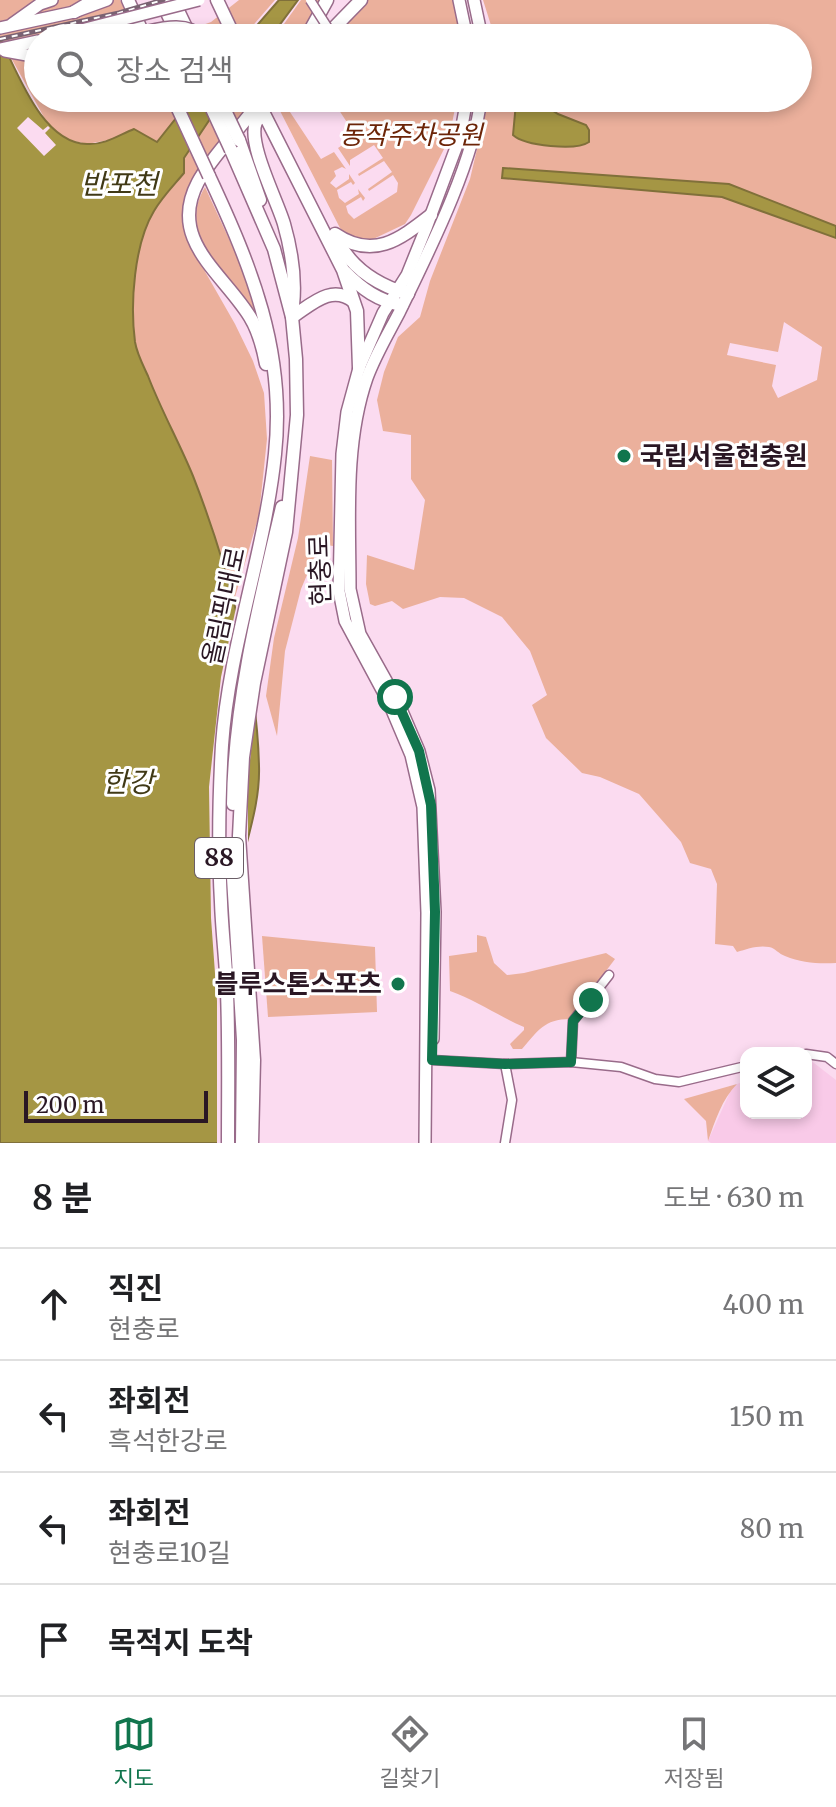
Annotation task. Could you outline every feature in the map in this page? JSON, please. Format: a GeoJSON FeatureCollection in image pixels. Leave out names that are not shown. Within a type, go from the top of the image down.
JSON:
{"type":"FeatureCollection","features":[{"type":"Feature","properties":{"kind":"highway"},"geometry":{"type":"LineString","coordinates":[[74,12],[94,0]]}},
{"type":"Feature","properties":{"kind":"highway"},"geometry":{"type":"LineString","coordinates":[[128,0],[133,24]]}},
{"type":"Feature","properties":{"kind":"highway"},"geometry":{"type":"LineString","coordinates":[[161,0],[172,24]]}},
{"type":"Feature","properties":{"kind":"highway"},"geometry":{"type":"LineString","coordinates":[[173,0],[184,24]]}},
{"type":"Feature","properties":{"kind":"highway"},"geometry":{"type":"LineString","coordinates":[[209,0],[218,7]]}},
{"type":"Feature","properties":{"kind":"highway"},"geometry":{"type":"LineString","coordinates":[[314,24],[327,0]]}},
{"type":"Feature","properties":{"kind":"highway"},"geometry":{"type":"LineString","coordinates":[[340,24],[361,0]]}},
{"type":"Feature","properties":{"kind":"highway","name":"올림픽대로"},"geometry":{"type":"LineString","coordinates":[[179,112],[245,254],[257,290],[268,328],[277,408],[275,452],[253,577],[232,670],[222,742],[220,900],[227,991],[228,1143]]}},
{"type":"Feature","properties":{"kind":"highway","name":"올림픽대로"},"geometry":{"type":"LineString","coordinates":[[215,112],[235,145]]}},
{"type":"Feature","properties":{"kind":"highway","name":"올림픽대로"},"geometry":{"type":"LineString","coordinates":[[224,112],[274,249],[292,317],[296,359],[294,458],[286,532],[246,673],[233,788],[232,851],[243,1040],[242,1143]]}},
{"type":"Feature","properties":{"kind":"highway"},"geometry":{"type":"LineString","coordinates":[[248,112],[199,180],[190,201],[190,226],[196,247],[252,320],[277,408]]}},
{"type":"Feature","properties":{"kind":"highway"},"geometry":{"type":"LineString","coordinates":[[252,112],[254,137],[284,223],[296,276],[292,317]]}},
{"type":"Feature","properties":{"kind":"highway"},"geometry":{"type":"LineString","coordinates":[[255,112],[290,165],[343,270],[357,311],[359,368]]}},
{"type":"Feature","properties":{"kind":"highway"},"geometry":{"type":"LineString","coordinates":[[272,112],[341,249],[363,274],[399,298]]}},
{"type":"Feature","properties":{"kind":"highway"},"geometry":{"type":"LineString","coordinates":[[332,232],[345,241],[367,248],[404,235],[431,215]]}},
{"type":"Feature","properties":{"kind":"highway"},"geometry":{"type":"LineString","coordinates":[[343,270],[363,289],[399,298]]}},
{"type":"Feature","properties":{"kind":"highway"},"geometry":{"type":"LineString","coordinates":[[292,317],[322,297],[343,295],[353,302]]}},
{"type":"Feature","properties":{"kind":"highway","name":"올림픽대로"},"geometry":{"type":"LineString","coordinates":[[252,1143],[254,1060],[239,836],[243,757],[271,582]]}},
{"type":"Feature","properties":{"kind":"main road"},"geometry":{"type":"LineString","coordinates":[[5,27],[40,4],[52,0]]}},
{"type":"Feature","properties":{"kind":"main road"},"geometry":{"type":"LineString","coordinates":[[5,27],[74,12],[107,0]]}},
{"type":"Feature","properties":{"kind":"main road"},"geometry":{"type":"LineString","coordinates":[[105,24],[199,0]]}},
{"type":"Feature","properties":{"kind":"main road"},"geometry":{"type":"LineString","coordinates":[[459,0],[464,24]]}},
{"type":"Feature","properties":{"kind":"main road"},"geometry":{"type":"LineString","coordinates":[[474,0],[479,24]]}},
{"type":"Feature","properties":{"kind":"main road"},"geometry":{"type":"LineString","coordinates":[[0,50],[24,44]]}},
{"type":"Feature","properties":{"kind":"main road"},"geometry":{"type":"LineString","coordinates":[[0,50],[24,54]]}},
{"type":"Feature","properties":{"kind":"main road","name":"현충로"},"geometry":{"type":"LineString","coordinates":[[432,1143],[435,912],[429,790],[419,751],[403,713],[360,634],[350,589],[351,475],[359,407],[460,137],[464,112]]}},
{"type":"Feature","properties":{"kind":"main road","name":"현충로"},"geometry":{"type":"LineString","coordinates":[[425,1143],[427,913],[421,791],[411,755],[389,703],[345,621],[339,591],[342,454],[347,412],[359,368],[399,298],[458,179],[478,112]]}},
{"type":"Feature","properties":{"kind":"street"},"geometry":{"type":"LineString","coordinates":[[310,0],[322,24]]}},
{"type":"Feature","properties":{"kind":"street"},"geometry":{"type":"LineString","coordinates":[[571,1062],[573,1021],[609,975]]}},
{"type":"Feature","properties":{"kind":"street"},"geometry":{"type":"LineString","coordinates":[[812,1055],[827,1057],[836,1064]]}},
{"type":"Feature","properties":{"kind":"street"},"geometry":{"type":"LineString","coordinates":[[432,1060],[505,1064],[571,1062],[621,1067],[655,1079],[679,1082],[740,1067]]}},
{"type":"Feature","properties":{"kind":"street"},"geometry":{"type":"LineString","coordinates":[[505,1064],[512,1100],[505,1143]]}},
{"type":"Feature","properties":{"kind":"shaded area"},"geometry":{"type":"Polygon","coordinates":[[[812,1062],[836,1080],[836,1143],[711,1143],[708,1141],[730,1092],[740,1083],[740,1119],[812,1119],[812,1062]]]}},
{"type":"Feature","properties":{"kind":"green space"},"geometry":{"type":"Polygon","coordinates":[[[0,0],[120,0],[132,24],[24,24],[24,81],[0,38],[0,0]]]}},
{"type":"Feature","properties":{"kind":"green space"},"geometry":{"type":"Polygon","coordinates":[[[239,0],[275,0],[254,24],[205,24],[239,0]]]}},
{"type":"Feature","properties":{"kind":"green space"},"geometry":{"type":"Polygon","coordinates":[[[301,0],[323,0],[309,24],[284,24],[301,0]]]}},
{"type":"Feature","properties":{"kind":"green space"},"geometry":{"type":"Polygon","coordinates":[[[367,0],[455,0],[459,24],[344,24],[367,0]]]}},
{"type":"Feature","properties":{"kind":"green space","name":"국립서울현충원"},"geometry":{"type":"Polygon","coordinates":[[[483,0],[836,0],[836,963],[798,960],[769,947],[737,952],[733,946],[715,944],[717,884],[711,869],[690,863],[681,842],[639,794],[600,777],[582,773],[546,738],[532,705],[547,695],[530,651],[502,617],[464,598],[440,597],[403,609],[392,601],[375,606],[370,604],[366,584],[367,555],[414,570],[425,500],[411,479],[411,435],[383,431],[377,400],[398,337],[420,317],[430,281],[470,179],[486,112],[812,112],[812,24],[491,24],[483,0]],[[784,322],[778,352],[730,343],[727,355],[776,365],[772,386],[778,398],[817,380],[822,347],[784,322]]]}},
{"type":"Feature","properties":{"kind":"green space"},"geometry":{"type":"Polygon","coordinates":[[[41,112],[181,112],[157,142],[134,129],[114,139],[87,144],[65,139],[50,128],[41,112]]]}},
{"type":"Feature","properties":{"kind":"green space"},"geometry":{"type":"Polygon","coordinates":[[[214,112],[246,112],[199,174],[188,237],[253,361],[264,393],[267,439],[259,515],[233,604],[193,476],[141,364],[132,316],[134,278],[148,224],[161,201],[184,173],[184,158],[214,112]]]}},
{"type":"Feature","properties":{"kind":"green space","name":"동작주차공원"},"geometry":{"type":"Polygon","coordinates":[[[281,112],[290,112],[321,159],[334,152],[346,169],[342,167],[334,171],[336,176],[330,183],[336,188],[349,179],[349,174],[355,183],[337,190],[339,198],[345,203],[359,194],[358,189],[365,198],[363,201],[361,197],[346,206],[354,219],[397,192],[398,183],[393,175],[369,191],[392,172],[384,161],[359,176],[383,158],[374,145],[350,160],[350,166],[338,148],[356,136],[340,112],[454,112],[449,139],[405,224],[367,242],[348,236],[340,228],[281,112]]]}},
{"type":"Feature","properties":{"kind":"green space"},"geometry":{"type":"Polygon","coordinates":[[[205,187],[241,265],[262,335],[200,237],[196,213],[205,187]]]}},
{"type":"Feature","properties":{"kind":"green space"},"geometry":{"type":"Polygon","coordinates":[[[310,456],[332,460],[333,546],[320,544],[301,589],[285,651],[277,736],[266,696],[274,638],[298,538],[310,456]]]}},
{"type":"Feature","properties":{"kind":"green space"},"geometry":{"type":"Polygon","coordinates":[[[477,935],[486,937],[494,963],[507,975],[606,953],[615,959],[570,1019],[548,1024],[522,1049],[513,1049],[510,1044],[524,1027],[450,991],[449,956],[477,952],[477,935]]]}},
{"type":"Feature","properties":{"kind":"green space"},"geometry":{"type":"Polygon","coordinates":[[[262,936],[375,947],[377,1012],[268,1017],[262,936]]]}},
{"type":"Feature","properties":{"kind":"green space"},"geometry":{"type":"Polygon","coordinates":[[[737,1084],[723,1103],[708,1141],[706,1121],[684,1099],[737,1084]]]}},
{"type":"Feature","properties":{"kind":"water"},"geometry":{"type":"Polygon","coordinates":[[[279,0],[298,0],[280,24],[258,24],[279,0]]]}},
{"type":"Feature","properties":{"kind":"water","name":"한강"},"geometry":{"type":"Polygon","coordinates":[[[0,38],[24,87],[24,112],[39,112],[57,132],[71,141],[100,143],[134,129],[157,142],[181,112],[215,112],[184,158],[184,173],[161,201],[147,225],[135,275],[135,342],[193,476],[228,581],[253,694],[259,777],[245,850],[254,1143],[0,1143],[0,38]]]}},
{"type":"Feature","properties":{"kind":"water"},"geometry":{"type":"Polygon","coordinates":[[[515,112],[555,112],[586,125],[589,142],[551,146],[528,142],[513,135],[515,112]]]}},
{"type":"Feature","properties":{"kind":"water"},"geometry":{"type":"Polygon","coordinates":[[[503,168],[729,184],[836,226],[836,238],[722,197],[502,178],[503,168]]]}},
{"type":"Feature","properties":{"kind":"pier"},"geometry":{"type":"Polygon","coordinates":[[[28,117],[43,130],[48,126],[50,128],[45,133],[56,145],[44,156],[17,128],[28,117]]]}},
{"type":"Feature","properties":{"kind":"pier"},"geometry":{"type":"Polygon","coordinates":[[[237,603],[256,704],[248,779],[248,853],[244,871],[257,1143],[217,1143],[217,1001],[211,918],[209,787],[221,677],[237,603]]]}},
{"type":"Feature","properties":{"kind":"tunnel"},"geometry":{"type":"LineString","coordinates":[[258,120],[264,112]]}},
{"type":"Feature","properties":{"kind":"railway"},"geometry":{"type":"LineString","coordinates":[[69,24],[163,0]]}},
{"type":"Feature","properties":{"kind":"railway"},"geometry":{"type":"LineString","coordinates":[[0,39],[24,34]]}},
{"type":"Feature","properties":{"kind":"place","name":"국립서울현충원"},"geometry":{"type":"Point","coordinates":[624,456]}},
{"type":"Feature","properties":{"kind":"place","name":"블루스톤스포츠"},"geometry":{"type":"Point","coordinates":[398,984]}},
{"type":"Feature","properties":{"kind":"route"},"geometry":{"type":"LineString","coordinates":[[395,697],[419,751],[431,805],[435,912],[432,1060],[505,1064],[571,1062],[573,1021],[591,1000]]}},
{"type":"Feature","properties":{"kind":"water label","name":"반포천"},"geometry":{"type":"Point","coordinates":[119,184]}}]}
